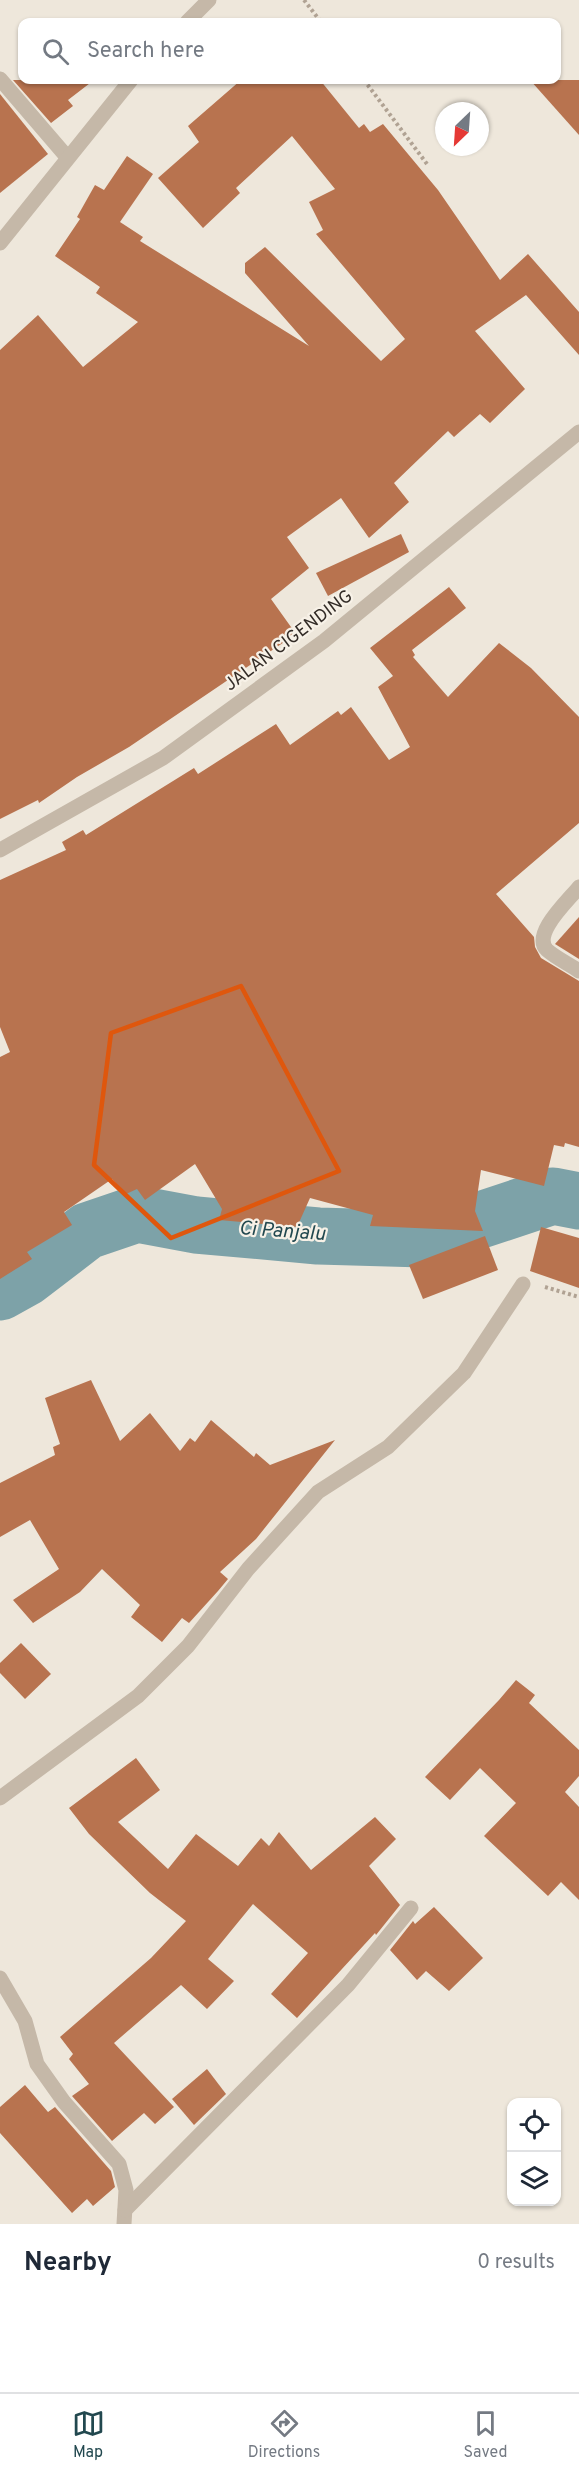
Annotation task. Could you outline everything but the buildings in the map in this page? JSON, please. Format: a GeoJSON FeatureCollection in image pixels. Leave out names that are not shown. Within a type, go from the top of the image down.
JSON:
{"type":"FeatureCollection","features":[{"type":"Feature","properties":{"kind":"street"},"geometry":{"type":"LineString","coordinates":[[191,18],[209,0]]}},
{"type":"Feature","properties":{"kind":"street"},"geometry":{"type":"LineString","coordinates":[[0,79],[67,157]]}},
{"type":"Feature","properties":{"kind":"street"},"geometry":{"type":"LineString","coordinates":[[0,243],[128,84]]}},
{"type":"Feature","properties":{"kind":"street","name":"JALAN CIGENDING"},"geometry":{"type":"LineString","coordinates":[[0,850],[163,758],[324,641],[579,432]]}},
{"type":"Feature","properties":{"kind":"street"},"geometry":{"type":"LineString","coordinates":[[579,887],[545,927],[542,938],[545,948],[579,971]]}},
{"type":"Feature","properties":{"kind":"street"},"geometry":{"type":"LineString","coordinates":[[0,1798],[138,1696],[188,1646],[248,1569],[318,1492],[388,1447],[464,1372],[523,1284]]}},
{"type":"Feature","properties":{"kind":"street"},"geometry":{"type":"LineString","coordinates":[[125,2217],[348,1984],[411,1908]]}},
{"type":"Feature","properties":{"kind":"street"},"geometry":{"type":"LineString","coordinates":[[0,1978],[25,2020],[37,2064],[63,2102],[120,2164],[126,2190],[125,2217]]}},
{"type":"Feature","properties":{"kind":"path"},"geometry":{"type":"LineString","coordinates":[[304,0],[318,18]]}},
{"type":"Feature","properties":{"kind":"path"},"geometry":{"type":"LineString","coordinates":[[367,84],[427,164]]}},
{"type":"Feature","properties":{"kind":"path"},"geometry":{"type":"LineString","coordinates":[[523,1284],[549,1287],[579,1297]]}},
{"type":"Feature","properties":{"kind":"highlighted area"},"geometry":{"type":"Polygon","coordinates":[[[241,986],[339,1171],[171,1238],[94,1165],[111,1033],[241,986]]]}},
{"type":"Feature","properties":{"kind":"waterway","name":"Ci Panjalu"},"geometry":{"type":"LineString","coordinates":[[0,1292],[27,1277],[87,1231],[137,1214],[196,1225],[318,1236],[423,1239],[553,1196],[579,1201]]}}]}
